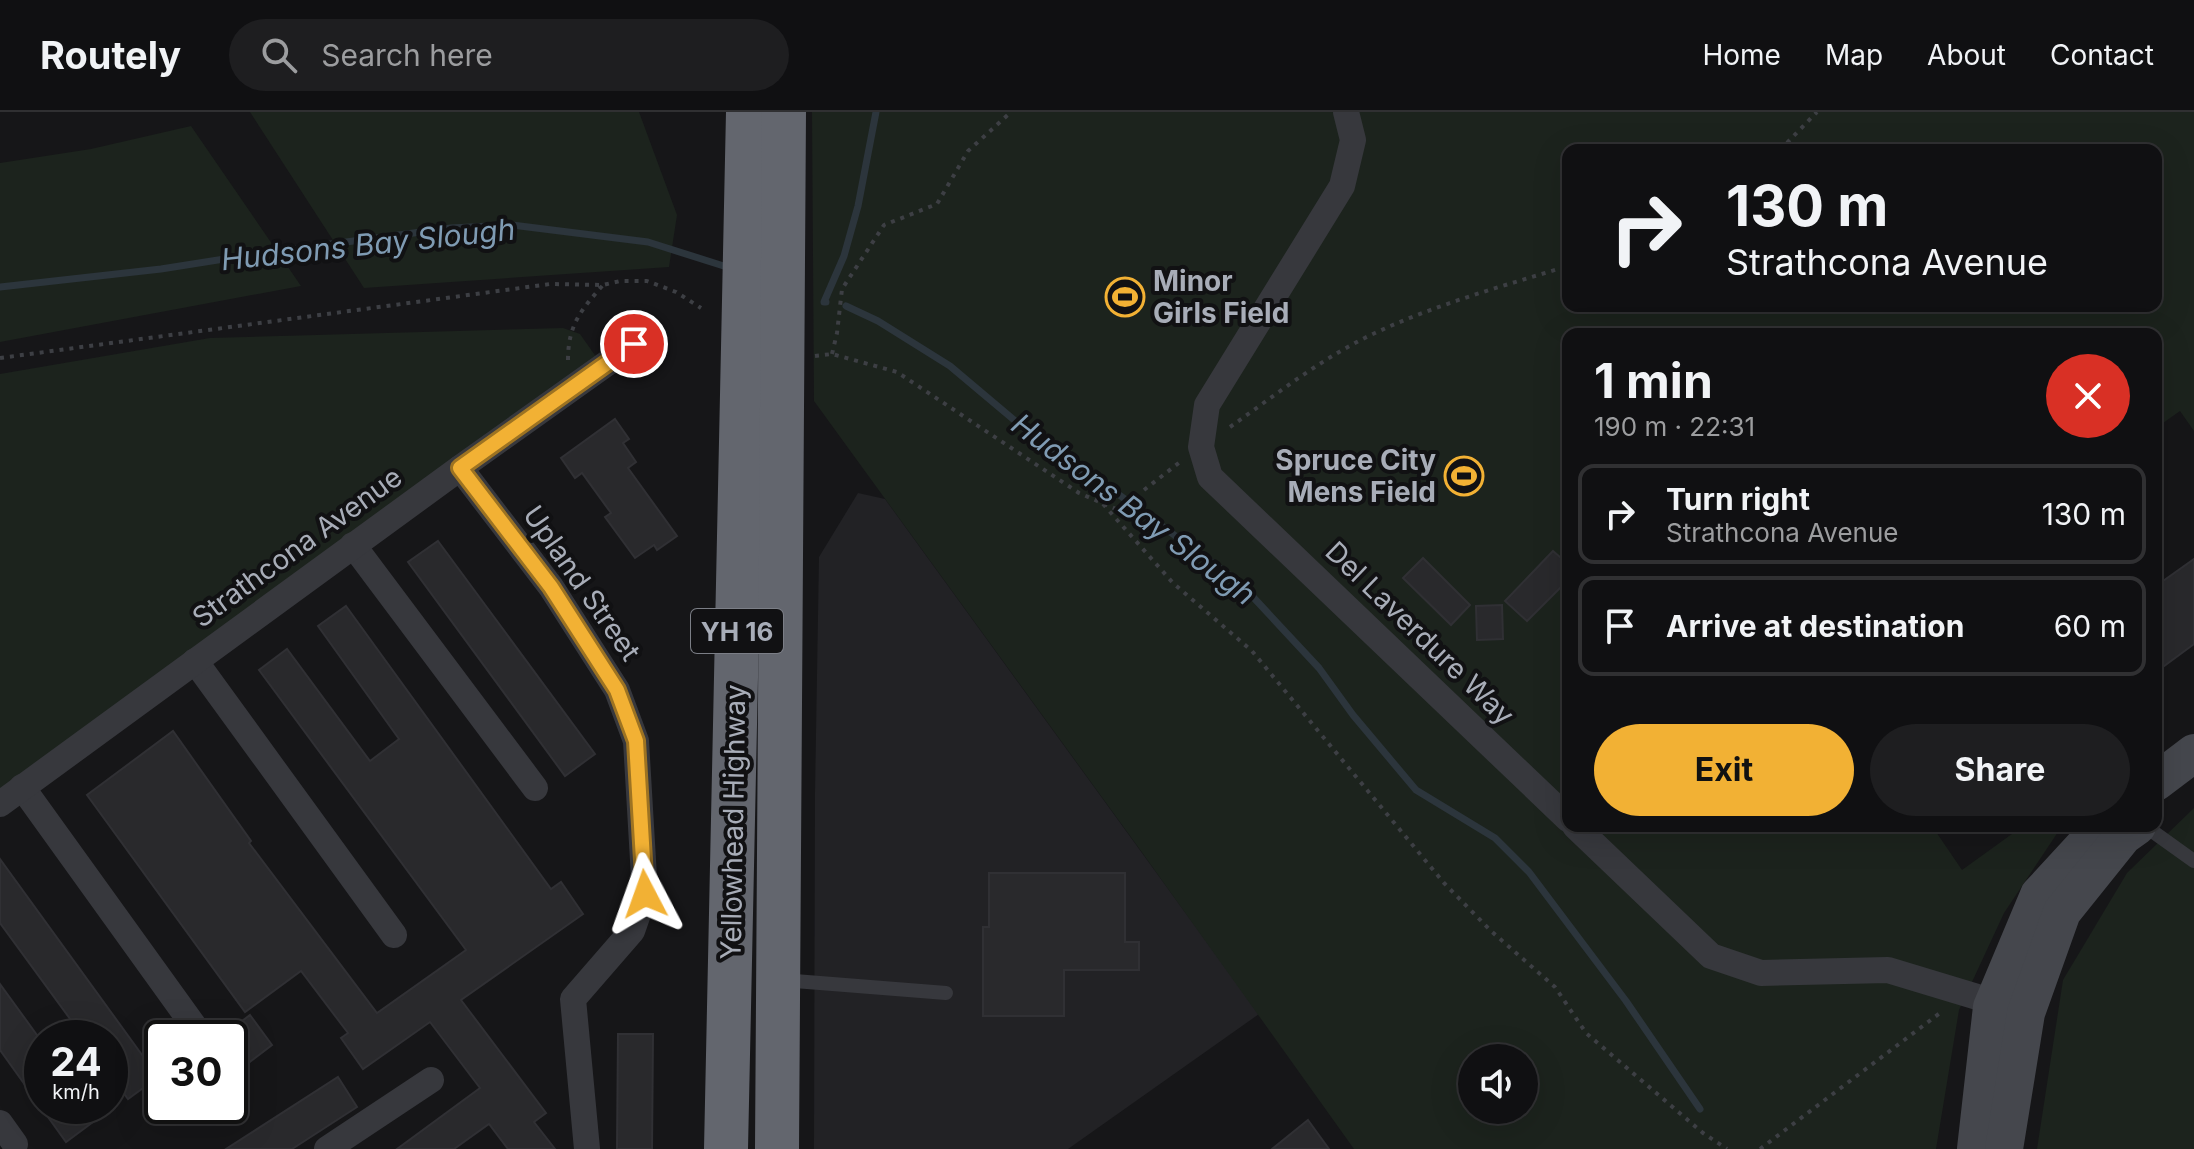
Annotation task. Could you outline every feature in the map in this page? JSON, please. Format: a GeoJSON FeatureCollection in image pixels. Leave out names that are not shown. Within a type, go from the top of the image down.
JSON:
{"type":"FeatureCollection","features":[{"type":"Feature","properties":{"kind":"highway","name":"Yellowhead Highway"},"geometry":{"type":"LineString","coordinates":[[726,1149],[748,112]]}},
{"type":"Feature","properties":{"kind":"highway","name":"Yellowhead Highway"},"geometry":{"type":"LineString","coordinates":[[777,1149],[784,112]]}},
{"type":"Feature","properties":{"kind":"street"},"geometry":{"type":"LineString","coordinates":[[1201,447],[1207,405],[1342,186],[1353,140],[1346,112]]}},
{"type":"Feature","properties":{"kind":"street","name":"Strathcona Avenue"},"geometry":{"type":"LineString","coordinates":[[0,804],[634,344]]}},
{"type":"Feature","properties":{"kind":"street","name":"Del Laverdure Way"},"geometry":{"type":"LineString","coordinates":[[1201,447],[1210,477],[1562,813]]}},
{"type":"Feature","properties":{"kind":"street","name":"Upland Street"},"geometry":{"type":"LineString","coordinates":[[460,468],[551,587],[617,690],[636,741],[645,894],[632,931],[573,999],[587,1149]]}},
{"type":"Feature","properties":{"kind":"street"},"geometry":{"type":"LineString","coordinates":[[353,545],[535,788]]}},
{"type":"Feature","properties":{"kind":"street"},"geometry":{"type":"LineString","coordinates":[[195,661],[394,935]]}},
{"type":"Feature","properties":{"kind":"street"},"geometry":{"type":"LineString","coordinates":[[2162,777],[2194,753]]}},
{"type":"Feature","properties":{"kind":"street"},"geometry":{"type":"LineString","coordinates":[[2162,807],[2194,783]]}},
{"type":"Feature","properties":{"kind":"street"},"geometry":{"type":"LineString","coordinates":[[22,787],[190,1020]]}},
{"type":"Feature","properties":{"kind":"street"},"geometry":{"type":"LineString","coordinates":[[1581,832],[1711,956],[1761,973],[1888,970],[1995,1003]]}},
{"type":"Feature","properties":{"kind":"street"},"geometry":{"type":"LineString","coordinates":[[1976,1149],[1995,1003],[2039,895],[2097,832]]}},
{"type":"Feature","properties":{"kind":"street"},"geometry":{"type":"LineString","coordinates":[[2004,1149],[1995,1003],[2062,912],[2129,832]]}},
{"type":"Feature","properties":{"kind":"street"},"geometry":{"type":"LineString","coordinates":[[327,1149],[431,1080]]}},
{"type":"Feature","properties":{"kind":"lane"},"geometry":{"type":"LineString","coordinates":[[2153,832],[2194,861]]}},
{"type":"Feature","properties":{"kind":"lane"},"geometry":{"type":"LineString","coordinates":[[778,980],[946,993]]}},
{"type":"Feature","properties":{"kind":"path"},"geometry":{"type":"LineString","coordinates":[[832,354],[842,289],[884,225],[937,204],[968,151],[1011,112]]}},
{"type":"Feature","properties":{"kind":"path"},"geometry":{"type":"LineString","coordinates":[[1786,144],[1817,112]]}},
{"type":"Feature","properties":{"kind":"path"},"geometry":{"type":"LineString","coordinates":[[1144,490],[1327,360],[1374,333],[1461,299],[1562,268]]}},
{"type":"Feature","properties":{"kind":"path"},"geometry":{"type":"LineString","coordinates":[[0,358],[550,284],[603,285],[620,281],[647,281],[676,292],[701,308]]}},
{"type":"Feature","properties":{"kind":"path"},"geometry":{"type":"LineString","coordinates":[[573,388],[568,365],[568,339],[584,307],[603,285]]}},
{"type":"Feature","properties":{"kind":"path"},"geometry":{"type":"LineString","coordinates":[[803,356],[832,354],[897,372],[1079,493],[1125,513]]}},
{"type":"Feature","properties":{"kind":"path"},"geometry":{"type":"LineString","coordinates":[[1103,504],[1173,583],[1252,651],[1444,883],[1491,931],[1555,987],[1586,1033],[1703,1133],[1727,1149]]}},
{"type":"Feature","properties":{"kind":"path"},"geometry":{"type":"LineString","coordinates":[[1760,1149],[1995,1003]]}},
{"type":"Feature","properties":{"kind":"shaded area"},"geometry":{"type":"Polygon","coordinates":[[[250,112],[639,112],[677,215],[669,267],[364,288],[250,112]]]}},
{"type":"Feature","properties":{"kind":"shaded area"},"geometry":{"type":"Polygon","coordinates":[[[812,112],[2194,112],[2194,431],[2180,411],[2162,424],[2162,328],[1562,328],[1562,832],[1936,832],[1962,870],[2015,832],[2058,832],[2004,913],[1959,1010],[1936,1149],[1354,1149],[814,401],[812,112]]]}},
{"type":"Feature","properties":{"kind":"shaded area"},"geometry":{"type":"Polygon","coordinates":[[[191,126],[301,286],[0,342],[0,163],[91,149],[191,126]]]}},
{"type":"Feature","properties":{"kind":"shaded area"},"geometry":{"type":"Polygon","coordinates":[[[563,328],[580,334],[599,361],[0,807],[0,374],[210,338],[563,328]]]}},
{"type":"Feature","properties":{"kind":"shaded area"},"geometry":{"type":"Polygon","coordinates":[[[858,493],[885,499],[1259,1014],[1068,1149],[814,1149],[819,557],[858,493]]]}},
{"type":"Feature","properties":{"kind":"shaded area"},"geometry":{"type":"Polygon","coordinates":[[[2194,808],[2194,1149],[2037,1149],[2063,980],[2127,873],[2194,808]]]}},
{"type":"Feature","properties":{"kind":"building"},"geometry":{"type":"Polygon","coordinates":[[[615,419],[629,439],[623,443],[636,462],[628,468],[677,536],[657,550],[654,545],[635,558],[605,517],[611,513],[582,473],[575,478],[561,458],[615,419]]]}},
{"type":"Feature","properties":{"kind":"building"},"geometry":{"type":"Polygon","coordinates":[[[438,541],[595,754],[565,776],[408,562],[438,541]]]}},
{"type":"Feature","properties":{"kind":"building"},"geometry":{"type":"Polygon","coordinates":[[[1553,551],[1562,559],[1562,586],[1527,621],[1505,601],[1553,551]]]}},
{"type":"Feature","properties":{"kind":"building"},"geometry":{"type":"Polygon","coordinates":[[[1423,558],[1470,605],[1451,625],[1403,578],[1423,558]]]}},
{"type":"Feature","properties":{"kind":"building"},"geometry":{"type":"Polygon","coordinates":[[[2194,559],[2194,644],[2162,668],[2162,582],[2194,559]]]}},
{"type":"Feature","properties":{"kind":"building"},"geometry":{"type":"Polygon","coordinates":[[[1502,605],[1503,639],[1477,640],[1476,606],[1502,605]]]}},
{"type":"Feature","properties":{"kind":"building"},"geometry":{"type":"Polygon","coordinates":[[[346,606],[551,889],[561,882],[583,914],[461,1000],[546,1113],[534,1122],[555,1149],[508,1149],[489,1124],[454,1149],[397,1149],[480,1088],[430,1022],[363,1069],[341,1038],[348,1033],[301,971],[245,1012],[87,795],[173,731],[251,841],[249,843],[377,1013],[466,950],[259,670],[287,649],[370,761],[399,739],[318,626],[346,606]]]}},
{"type":"Feature","properties":{"kind":"building"},"geometry":{"type":"Polygon","coordinates":[[[0,859],[117,1020],[71,1020],[0,923],[0,859]]]}},
{"type":"Feature","properties":{"kind":"building"},"geometry":{"type":"Polygon","coordinates":[[[989,873],[1125,873],[1125,942],[1139,942],[1139,970],[1064,970],[1064,1016],[983,1016],[983,927],[989,927],[989,873]]]}},
{"type":"Feature","properties":{"kind":"building"},"geometry":{"type":"Polygon","coordinates":[[[0,984],[26,1020],[24,1083],[0,1050],[0,984]]]}},
{"type":"Feature","properties":{"kind":"building"},"geometry":{"type":"Polygon","coordinates":[[[250,1015],[272,1045],[248,1063],[248,1020],[243,1020],[250,1015]]]}},
{"type":"Feature","properties":{"kind":"building"},"geometry":{"type":"Polygon","coordinates":[[[618,1034],[653,1034],[652,1149],[617,1149],[618,1034]]]}},
{"type":"Feature","properties":{"kind":"building"},"geometry":{"type":"Polygon","coordinates":[[[128,1036],[144,1058],[144,1087],[128,1099],[128,1036]]]}},
{"type":"Feature","properties":{"kind":"building"},"geometry":{"type":"Polygon","coordinates":[[[338,1077],[357,1107],[292,1149],[226,1149],[338,1077]]]}},
{"type":"Feature","properties":{"kind":"building"},"geometry":{"type":"Polygon","coordinates":[[[1308,1120],[1329,1149],[1272,1149],[1308,1120]]]}},
{"type":"Feature","properties":{"kind":"building"},"geometry":{"type":"Polygon","coordinates":[[[53,1124],[90,1124],[66,1142],[53,1124]]]}},
{"type":"Feature","properties":{"kind":"waterway"},"geometry":{"type":"LineString","coordinates":[[826,302],[844,256],[858,206],[876,112]]}},
{"type":"Feature","properties":{"kind":"waterway","name":"Hudsons Bay Slough"},"geometry":{"type":"LineString","coordinates":[[0,287],[161,269],[451,228],[512,225],[648,242],[730,268]]}},
{"type":"Feature","properties":{"kind":"waterway","name":"Hudsons Bay Slough"},"geometry":{"type":"LineString","coordinates":[[846,306],[878,321],[950,366],[1064,462],[1118,494],[1240,583],[1319,668],[1353,715],[1416,790],[1495,838],[1529,872],[1626,1001],[1700,1109]]}},
{"type":"Feature","properties":{"kind":"place","name":"Minor Girls Field"},"geometry":{"type":"Point","coordinates":[1125,297]}},
{"type":"Feature","properties":{"kind":"place","name":"Spruce City Mens Field"},"geometry":{"type":"Point","coordinates":[1464,476]}},
{"type":"Feature","properties":{"kind":"route"},"geometry":{"type":"LineString","coordinates":[[634,344],[460,468],[551,587],[617,690],[636,741],[645,894]]}}]}
